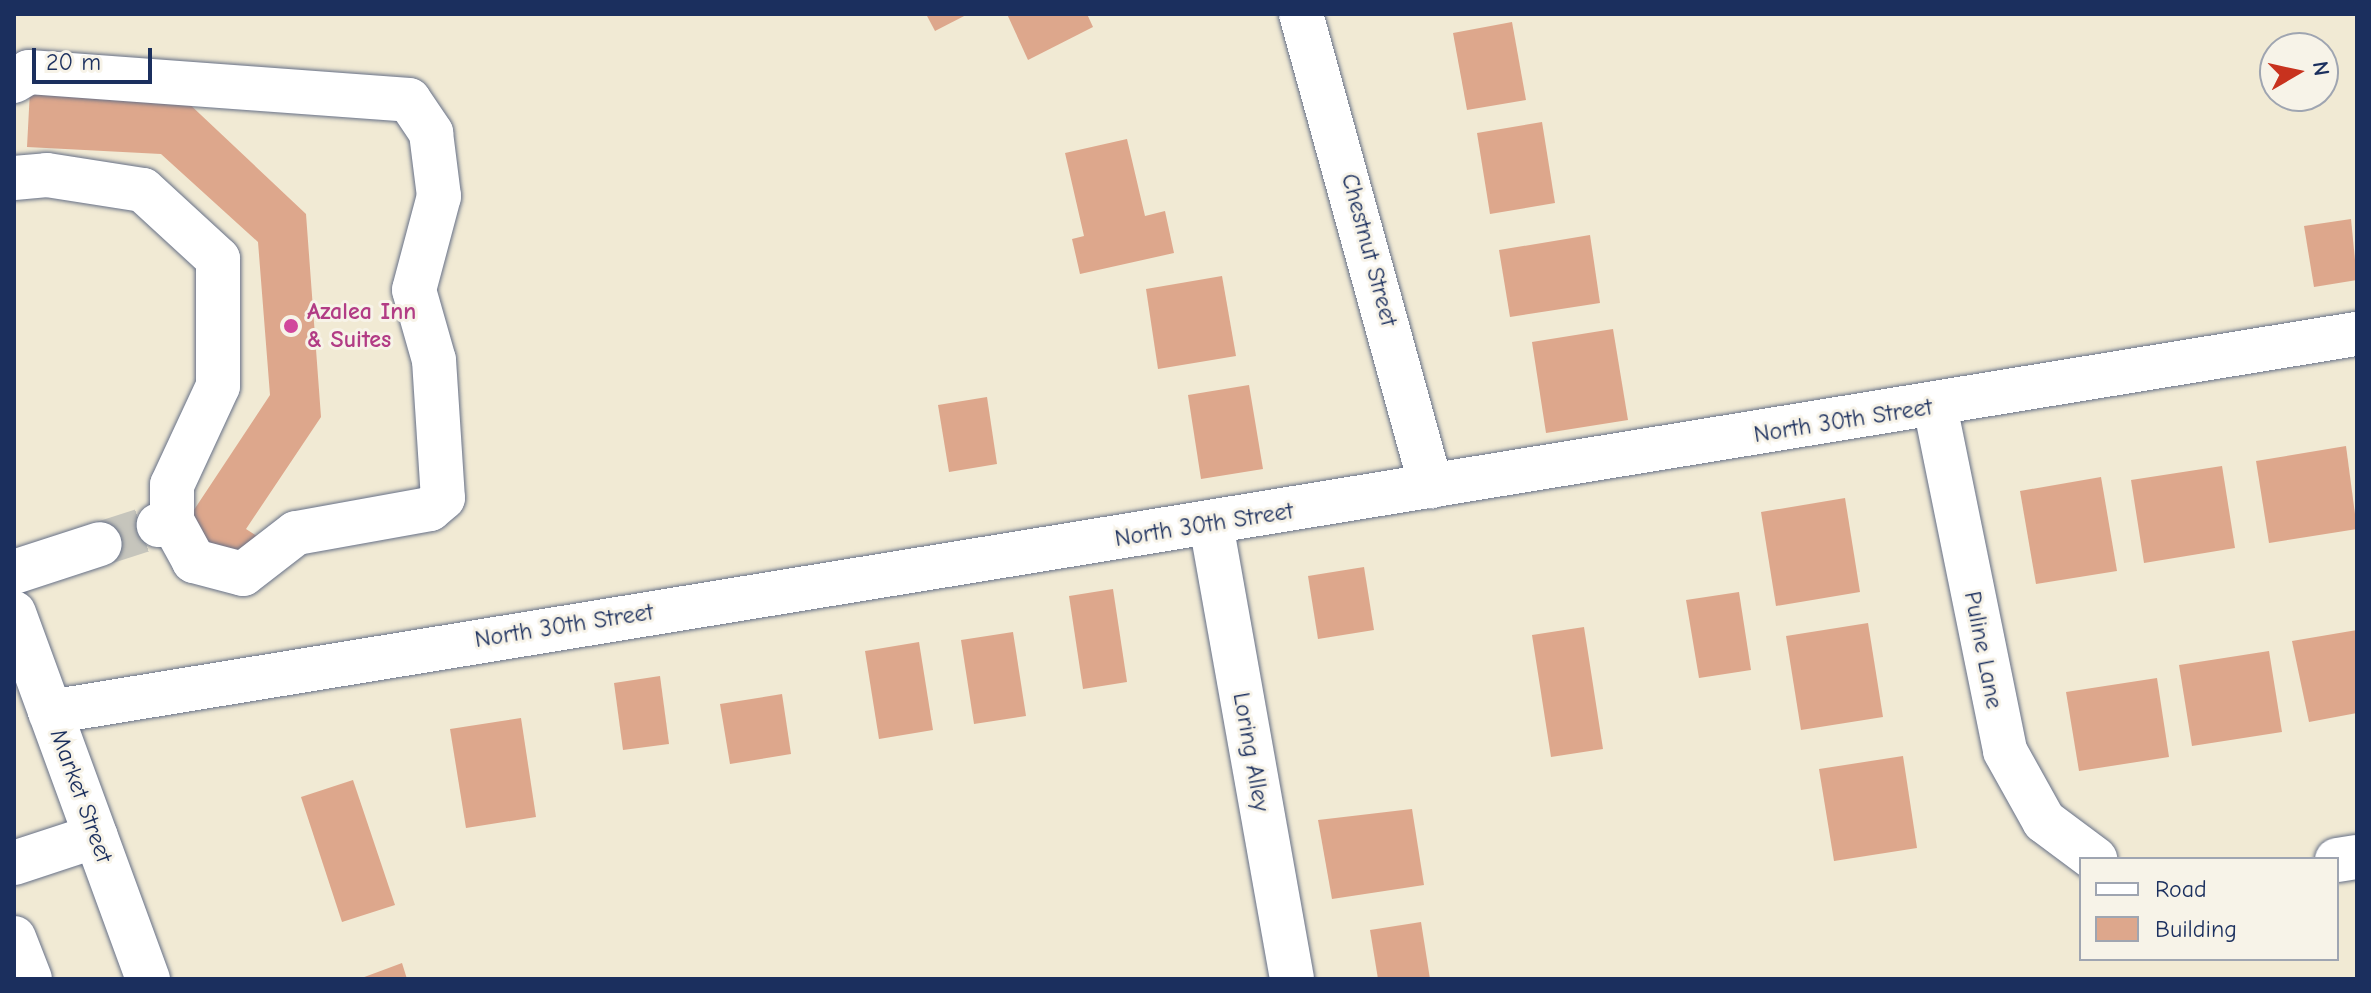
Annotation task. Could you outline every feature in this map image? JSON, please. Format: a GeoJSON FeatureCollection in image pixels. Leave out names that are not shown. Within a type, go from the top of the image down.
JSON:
{"type":"FeatureCollection","features":[{"type":"Feature","properties":{"kind":"street","name":"Chestnut Street"},"geometry":{"type":"LineString","coordinates":[[1301,14],[1431,486]]}},
{"type":"Feature","properties":{"kind":"street"},"geometry":{"type":"LineString","coordinates":[[14,81],[29,72],[409,100],[431,133],[439,196],[414,290],[434,360],[443,498],[430,509],[296,533],[243,574],[194,561],[165,523],[172,485],[218,386],[218,259],[143,190],[20,170]]}},
{"type":"Feature","properties":{"kind":"street","name":"North 30th Street"},"geometry":{"type":"LineString","coordinates":[[50,712],[1935,406],[2357,334]]}},
{"type":"Feature","properties":{"kind":"street","name":"Puline Lane"},"geometry":{"type":"LineString","coordinates":[[1935,406],[2005,751],[2044,821],[2092,857]]}},
{"type":"Feature","properties":{"kind":"street","name":"Loring Alley"},"geometry":{"type":"LineString","coordinates":[[1211,524],[1292,979]]}},
{"type":"Feature","properties":{"kind":"street"},"geometry":{"type":"LineString","coordinates":[[14,572],[100,544]]}},
{"type":"Feature","properties":{"kind":"street","name":"Market Street"},"geometry":{"type":"LineString","coordinates":[[17,630],[148,979]]}},
{"type":"Feature","properties":{"kind":"street"},"geometry":{"type":"LineString","coordinates":[[14,863],[96,836]]}},
{"type":"Feature","properties":{"kind":"building"},"geometry":{"type":"Polygon","coordinates":[[[926,14],[968,14],[935,31],[926,14]]]}},
{"type":"Feature","properties":{"kind":"building"},"geometry":{"type":"Polygon","coordinates":[[[1007,14],[1087,14],[1093,27],[1028,60],[1007,14]]]}},
{"type":"Feature","properties":{"kind":"building"},"geometry":{"type":"Polygon","coordinates":[[[1512,22],[1526,100],[1467,110],[1453,33],[1512,22]]]}},
{"type":"Feature","properties":{"kind":"building","name":"Azalea Inn & Suites"},"geometry":{"type":"Polygon","coordinates":[[[30,90],[184,99],[306,214],[321,417],[246,529],[263,540],[245,566],[184,525],[270,395],[258,242],[161,154],[27,147],[30,90]]]}},
{"type":"Feature","properties":{"kind":"building"},"geometry":{"type":"Polygon","coordinates":[[[1542,122],[1555,203],[1490,214],[1477,133],[1542,122]]]}},
{"type":"Feature","properties":{"kind":"building"},"geometry":{"type":"Polygon","coordinates":[[[1127,139],[1145,216],[1165,211],[1174,253],[1080,274],[1072,239],[1084,236],[1065,153],[1127,139]]]}},
{"type":"Feature","properties":{"kind":"building"},"geometry":{"type":"Polygon","coordinates":[[[2351,219],[2357,280],[2314,287],[2304,226],[2351,219]]]}},
{"type":"Feature","properties":{"kind":"building"},"geometry":{"type":"Polygon","coordinates":[[[1590,235],[1600,303],[1510,317],[1499,250],[1590,235]]]}},
{"type":"Feature","properties":{"kind":"building"},"geometry":{"type":"Polygon","coordinates":[[[1222,276],[1236,356],[1158,369],[1146,289],[1222,276]]]}},
{"type":"Feature","properties":{"kind":"building"},"geometry":{"type":"Polygon","coordinates":[[[1613,329],[1628,420],[1546,433],[1532,342],[1613,329]]]}},
{"type":"Feature","properties":{"kind":"building"},"geometry":{"type":"Polygon","coordinates":[[[1249,385],[1263,469],[1201,479],[1188,395],[1249,385]]]}},
{"type":"Feature","properties":{"kind":"building"},"geometry":{"type":"Polygon","coordinates":[[[987,397],[997,464],[949,472],[938,405],[987,397]]]}},
{"type":"Feature","properties":{"kind":"building"},"geometry":{"type":"Polygon","coordinates":[[[2346,446],[2357,529],[2269,543],[2256,461],[2346,446]]]}},
{"type":"Feature","properties":{"kind":"building"},"geometry":{"type":"Polygon","coordinates":[[[2222,466],[2235,548],[2144,563],[2131,480],[2222,466]]]}},
{"type":"Feature","properties":{"kind":"building"},"geometry":{"type":"Polygon","coordinates":[[[2101,477],[2117,571],[2036,584],[2020,491],[2101,477]]]}},
{"type":"Feature","properties":{"kind":"building"},"geometry":{"type":"Polygon","coordinates":[[[1845,498],[1860,592],[1776,606],[1761,512],[1845,498]]]}},
{"type":"Feature","properties":{"kind":"building"},"geometry":{"type":"Polygon","coordinates":[[[1364,567],[1374,630],[1318,639],[1308,576],[1364,567]]]}},
{"type":"Feature","properties":{"kind":"building"},"geometry":{"type":"Polygon","coordinates":[[[1113,589],[1127,682],[1083,689],[1069,596],[1113,589]]]}},
{"type":"Feature","properties":{"kind":"building"},"geometry":{"type":"Polygon","coordinates":[[[1739,592],[1751,670],[1699,678],[1686,600],[1739,592]]]}},
{"type":"Feature","properties":{"kind":"building"},"geometry":{"type":"Polygon","coordinates":[[[1868,623],[1883,717],[1801,730],[1786,636],[1868,623]]]}},
{"type":"Feature","properties":{"kind":"building"},"geometry":{"type":"Polygon","coordinates":[[[1584,627],[1603,749],[1551,757],[1532,635],[1584,627]]]}},
{"type":"Feature","properties":{"kind":"building"},"geometry":{"type":"Polygon","coordinates":[[[2357,630],[2357,713],[2309,722],[2292,641],[2357,630]]]}},
{"type":"Feature","properties":{"kind":"building"},"geometry":{"type":"Polygon","coordinates":[[[1013,632],[1026,716],[974,724],[961,640],[1013,632]]]}},
{"type":"Feature","properties":{"kind":"building"},"geometry":{"type":"Polygon","coordinates":[[[919,642],[933,730],[879,739],[865,651],[919,642]]]}},
{"type":"Feature","properties":{"kind":"building"},"geometry":{"type":"Polygon","coordinates":[[[2269,651],[2282,732],[2192,746],[2179,665],[2269,651]]]}},
{"type":"Feature","properties":{"kind":"building"},"geometry":{"type":"Polygon","coordinates":[[[660,676],[669,744],[623,750],[614,683],[660,676]]]}},
{"type":"Feature","properties":{"kind":"building"},"geometry":{"type":"Polygon","coordinates":[[[2157,678],[2169,757],[2079,771],[2066,692],[2157,678]]]}},
{"type":"Feature","properties":{"kind":"building"},"geometry":{"type":"Polygon","coordinates":[[[782,694],[791,754],[730,764],[720,704],[782,694]]]}},
{"type":"Feature","properties":{"kind":"building"},"geometry":{"type":"Polygon","coordinates":[[[521,718],[536,817],[466,828],[450,729],[521,718]]]}},
{"type":"Feature","properties":{"kind":"building"},"geometry":{"type":"Polygon","coordinates":[[[1903,756],[1917,848],[1834,861],[1819,769],[1903,756]]]}},
{"type":"Feature","properties":{"kind":"building"},"geometry":{"type":"Polygon","coordinates":[[[353,780],[395,905],[342,922],[301,797],[353,780]]]}},
{"type":"Feature","properties":{"kind":"building"},"geometry":{"type":"Polygon","coordinates":[[[1412,809],[1424,885],[1332,899],[1318,820],[1412,809]]]}},
{"type":"Feature","properties":{"kind":"building"},"geometry":{"type":"Polygon","coordinates":[[[1421,922],[1430,979],[1378,979],[1370,930],[1421,922]]]}},
{"type":"Feature","properties":{"kind":"building"},"geometry":{"type":"Polygon","coordinates":[[[402,963],[407,979],[359,979],[402,963]]]}},
{"type":"Feature","properties":{"kind":"tunnel"},"geometry":{"type":"LineString","coordinates":[[100,544],[159,525]]}},
{"type":"Feature","properties":{"kind":"place","name":"Azalea Inn & Suites"},"geometry":{"type":"Point","coordinates":[291,326]}}]}
